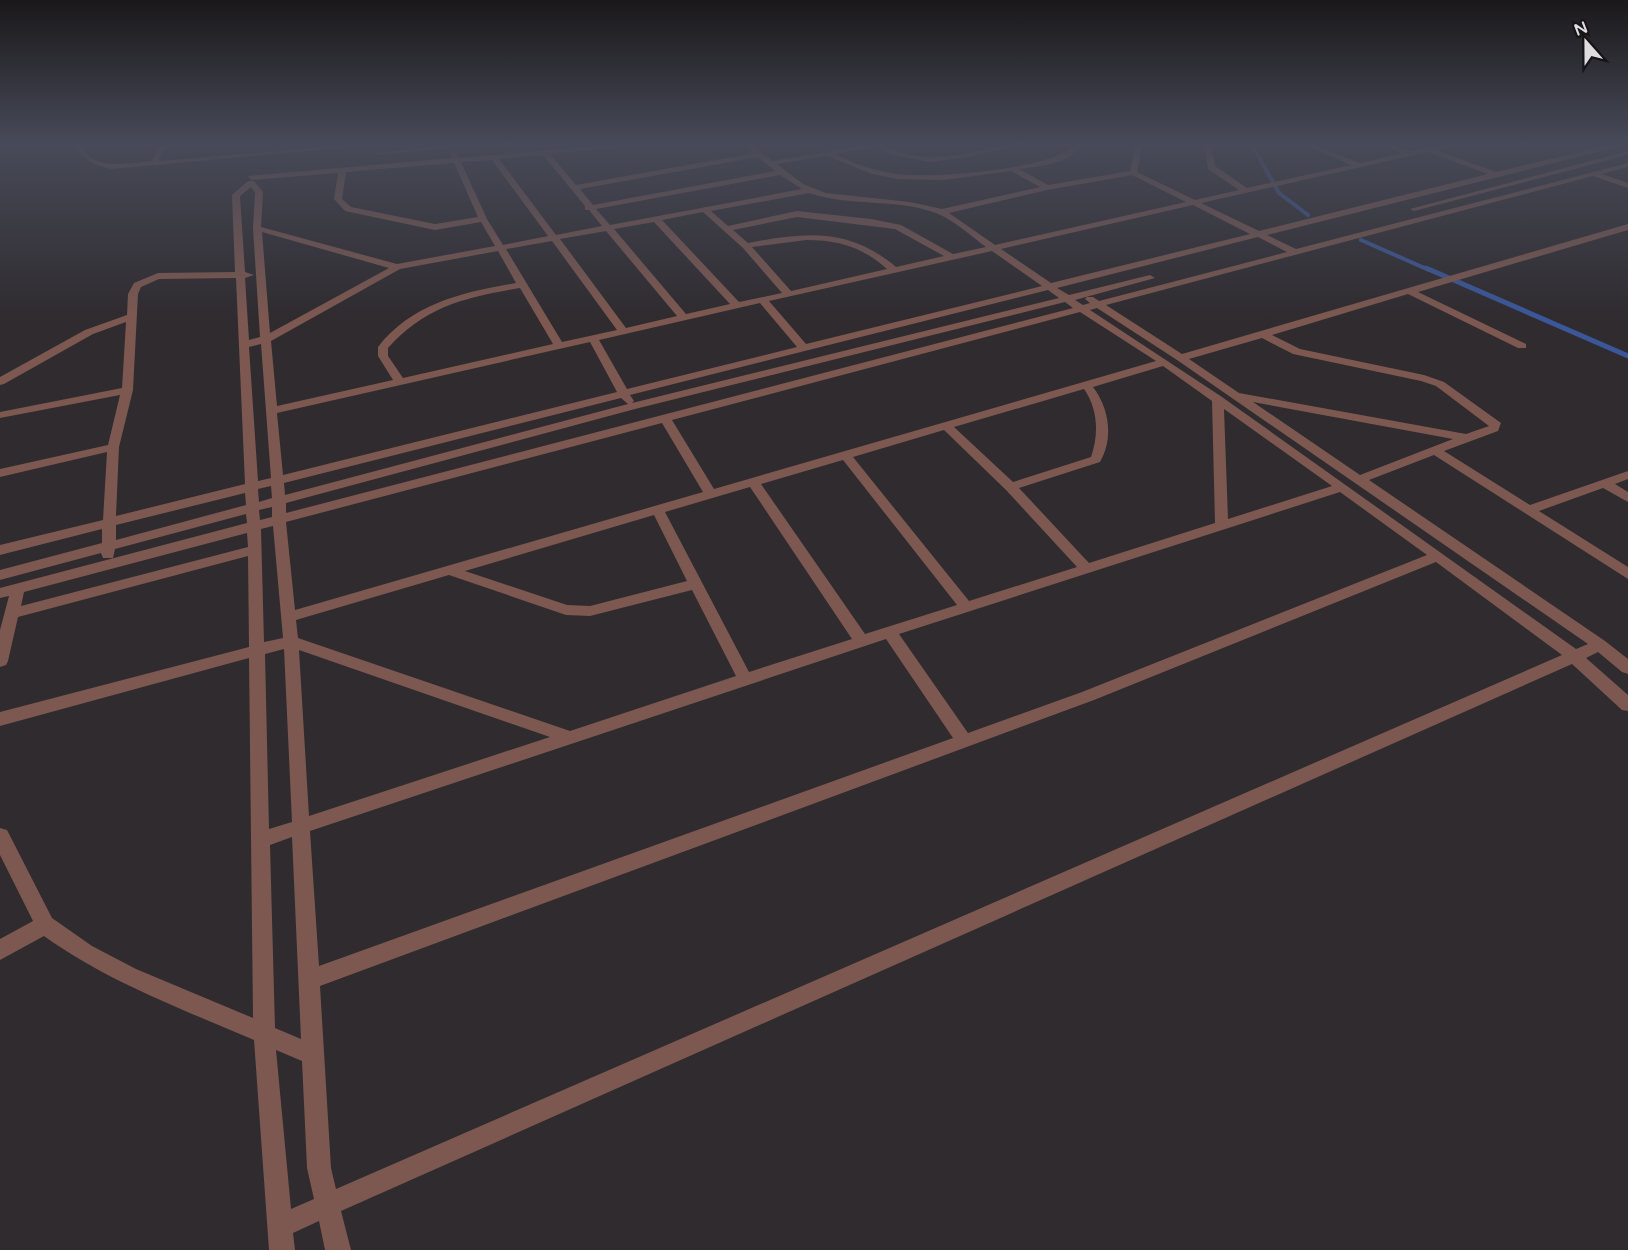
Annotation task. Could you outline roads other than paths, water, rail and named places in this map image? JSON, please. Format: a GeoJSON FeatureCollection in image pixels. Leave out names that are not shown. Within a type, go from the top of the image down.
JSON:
{"type":"FeatureCollection","features":[{"type":"Feature","properties":{"kind":"street"},"geometry":{"type":"LineString","coordinates":[[236,201],[255,550],[264,1034],[282,1250]]}},
{"type":"Feature","properties":{"kind":"street"},"geometry":{"type":"LineString","coordinates":[[258,201],[257,228],[260,275],[291,641],[320,1168],[338,1250]]}},
{"type":"Feature","properties":{"kind":"street"},"geometry":{"type":"LineString","coordinates":[[341,201],[348,208],[435,226],[483,219]]}},
{"type":"Feature","properties":{"kind":"street"},"geometry":{"type":"LineString","coordinates":[[476,201],[483,219],[560,347]]}},
{"type":"Feature","properties":{"kind":"street"},"geometry":{"type":"LineString","coordinates":[[528,201],[622,331]]}},
{"type":"Feature","properties":{"kind":"street"},"geometry":{"type":"LineString","coordinates":[[583,201],[682,317]]}},
{"type":"Feature","properties":{"kind":"street"},"geometry":{"type":"LineString","coordinates":[[588,208],[624,201]]}},
{"type":"Feature","properties":{"kind":"street"},"geometry":{"type":"LineString","coordinates":[[244,345],[266,339],[397,267],[750,201]]}},
{"type":"Feature","properties":{"kind":"street"},"geometry":{"type":"LineString","coordinates":[[881,201],[924,206],[942,212],[1074,303],[1165,362],[1573,655],[1628,705]]}},
{"type":"Feature","properties":{"kind":"street"},"geometry":{"type":"LineString","coordinates":[[942,212],[989,201]]}},
{"type":"Feature","properties":{"kind":"street"},"geometry":{"type":"LineString","coordinates":[[0,550],[1391,201]]}},
{"type":"Feature","properties":{"kind":"street"},"geometry":{"type":"LineString","coordinates":[[1200,265],[1442,201]]}},
{"type":"Feature","properties":{"kind":"street"},"geometry":{"type":"LineString","coordinates":[[0,575],[631,407],[1293,251],[1484,201]]}},
{"type":"Feature","properties":{"kind":"street"},"geometry":{"type":"LineString","coordinates":[[271,411],[1194,202],[1293,251]]}},
{"type":"Feature","properties":{"kind":"street"},"geometry":{"type":"LineString","coordinates":[[705,210],[746,246],[788,293]]}},
{"type":"Feature","properties":{"kind":"street"},"geometry":{"type":"LineString","coordinates":[[726,229],[797,214],[871,222],[898,227],[952,257]]}},
{"type":"Feature","properties":{"kind":"street"},"geometry":{"type":"LineString","coordinates":[[656,219],[736,304]]}},
{"type":"Feature","properties":{"kind":"street"},"geometry":{"type":"LineString","coordinates":[[257,228],[397,267]]}},
{"type":"Feature","properties":{"kind":"street"},"geometry":{"type":"LineString","coordinates":[[1181,358],[1475,270],[1626,228],[1628,239]]}},
{"type":"Feature","properties":{"kind":"street"},"geometry":{"type":"LineString","coordinates":[[746,246],[800,237],[838,239],[870,249],[894,270]]}},
{"type":"Feature","properties":{"kind":"street"},"geometry":{"type":"LineString","coordinates":[[1090,299],[1165,274]]}},
{"type":"Feature","properties":{"kind":"street"},"geometry":{"type":"LineString","coordinates":[[107,564],[111,523],[113,447],[127,390],[134,294],[137,285],[146,279],[173,275],[260,275]]}},
{"type":"Feature","properties":{"kind":"street"},"geometry":{"type":"LineString","coordinates":[[400,382],[383,356],[383,347],[391,336],[441,302],[457,296],[524,284]]}},
{"type":"Feature","properties":{"kind":"street"},"geometry":{"type":"LineString","coordinates":[[1409,291],[1522,346]]}},
{"type":"Feature","properties":{"kind":"street"},"geometry":{"type":"LineString","coordinates":[[762,299],[804,349]]}},
{"type":"Feature","properties":{"kind":"street"},"geometry":{"type":"LineString","coordinates":[[1090,299],[1236,395],[1600,645],[1628,668]]}},
{"type":"Feature","properties":{"kind":"street"},"geometry":{"type":"LineString","coordinates":[[0,592],[665,418],[1074,303]]}},
{"type":"Feature","properties":{"kind":"street"},"geometry":{"type":"LineString","coordinates":[[0,382],[89,332],[132,317]]}},
{"type":"Feature","properties":{"kind":"street"},"geometry":{"type":"LineString","coordinates":[[1261,333],[1298,352],[1408,373],[1440,384],[1495,423],[1494,428],[1358,480]]}},
{"type":"Feature","properties":{"kind":"street"},"geometry":{"type":"LineString","coordinates":[[593,339],[631,407],[644,423]]}},
{"type":"Feature","properties":{"kind":"street"},"geometry":{"type":"LineString","coordinates":[[289,617],[1165,362]]}},
{"type":"Feature","properties":{"kind":"street"},"geometry":{"type":"LineString","coordinates":[[1011,487],[1096,459],[1101,448],[1101,408],[1097,398],[1087,386]]}},
{"type":"Feature","properties":{"kind":"street"},"geometry":{"type":"LineString","coordinates":[[0,415],[127,390]]}},
{"type":"Feature","properties":{"kind":"street"},"geometry":{"type":"LineString","coordinates":[[1236,395],[1467,438]]}},
{"type":"Feature","properties":{"kind":"street"},"geometry":{"type":"LineString","coordinates":[[1218,399],[1222,526]]}},
{"type":"Feature","properties":{"kind":"street"},"geometry":{"type":"LineString","coordinates":[[665,418],[711,495]]}},
{"type":"Feature","properties":{"kind":"street"},"geometry":{"type":"LineString","coordinates":[[947,427],[1011,487],[1087,569]]}},
{"type":"Feature","properties":{"kind":"street"},"geometry":{"type":"LineString","coordinates":[[0,473],[113,447]]}},
{"type":"Feature","properties":{"kind":"street"},"geometry":{"type":"LineString","coordinates":[[1436,451],[1628,573]]}},
{"type":"Feature","properties":{"kind":"street"},"geometry":{"type":"LineString","coordinates":[[846,456],[967,608]]}},
{"type":"Feature","properties":{"kind":"street"},"geometry":{"type":"LineString","coordinates":[[1529,510],[1628,475]]}},
{"type":"Feature","properties":{"kind":"street"},"geometry":{"type":"LineString","coordinates":[[754,483],[862,642]]}},
{"type":"Feature","properties":{"kind":"street"},"geometry":{"type":"LineString","coordinates":[[1604,483],[1628,498]]}},
{"type":"Feature","properties":{"kind":"street"},"geometry":{"type":"LineString","coordinates":[[260,840],[889,632],[1342,487]]}},
{"type":"Feature","properties":{"kind":"street"},"geometry":{"type":"LineString","coordinates":[[658,511],[745,679]]}},
{"type":"Feature","properties":{"kind":"street"},"geometry":{"type":"LineString","coordinates":[[11,614],[255,550]]}},
{"type":"Feature","properties":{"kind":"street"},"geometry":{"type":"LineString","coordinates":[[309,980],[1088,696],[1438,556]]}},
{"type":"Feature","properties":{"kind":"street"},"geometry":{"type":"LineString","coordinates":[[451,571],[567,610],[590,611],[697,584]]}},
{"type":"Feature","properties":{"kind":"street"},"geometry":{"type":"LineString","coordinates":[[0,661],[18,588]]}},
{"type":"Feature","properties":{"kind":"street"},"geometry":{"type":"LineString","coordinates":[[889,632],[964,741]]}},
{"type":"Feature","properties":{"kind":"street"},"geometry":{"type":"LineString","coordinates":[[0,719],[291,641],[572,738]]}},
{"type":"Feature","properties":{"kind":"street"},"geometry":{"type":"LineString","coordinates":[[280,1226],[1600,645]]}},
{"type":"Feature","properties":{"kind":"street"},"geometry":{"type":"LineString","coordinates":[[0,836],[45,925],[85,954],[313,1055]]}},
{"type":"Feature","properties":{"kind":"street"},"geometry":{"type":"LineString","coordinates":[[0,950],[45,925]]}},
{"type":"Feature","properties":{"kind":"waterway"},"geometry":{"type":"LineString","coordinates":[[1290,201],[1308,215]]}},
{"type":"Feature","properties":{"kind":"waterway"},"geometry":{"type":"LineString","coordinates":[[1361,240],[1429,270]]}},
{"type":"Feature","properties":{"kind":"waterway"},"geometry":{"type":"LineString","coordinates":[[1426,268],[1628,356]]}}]}
